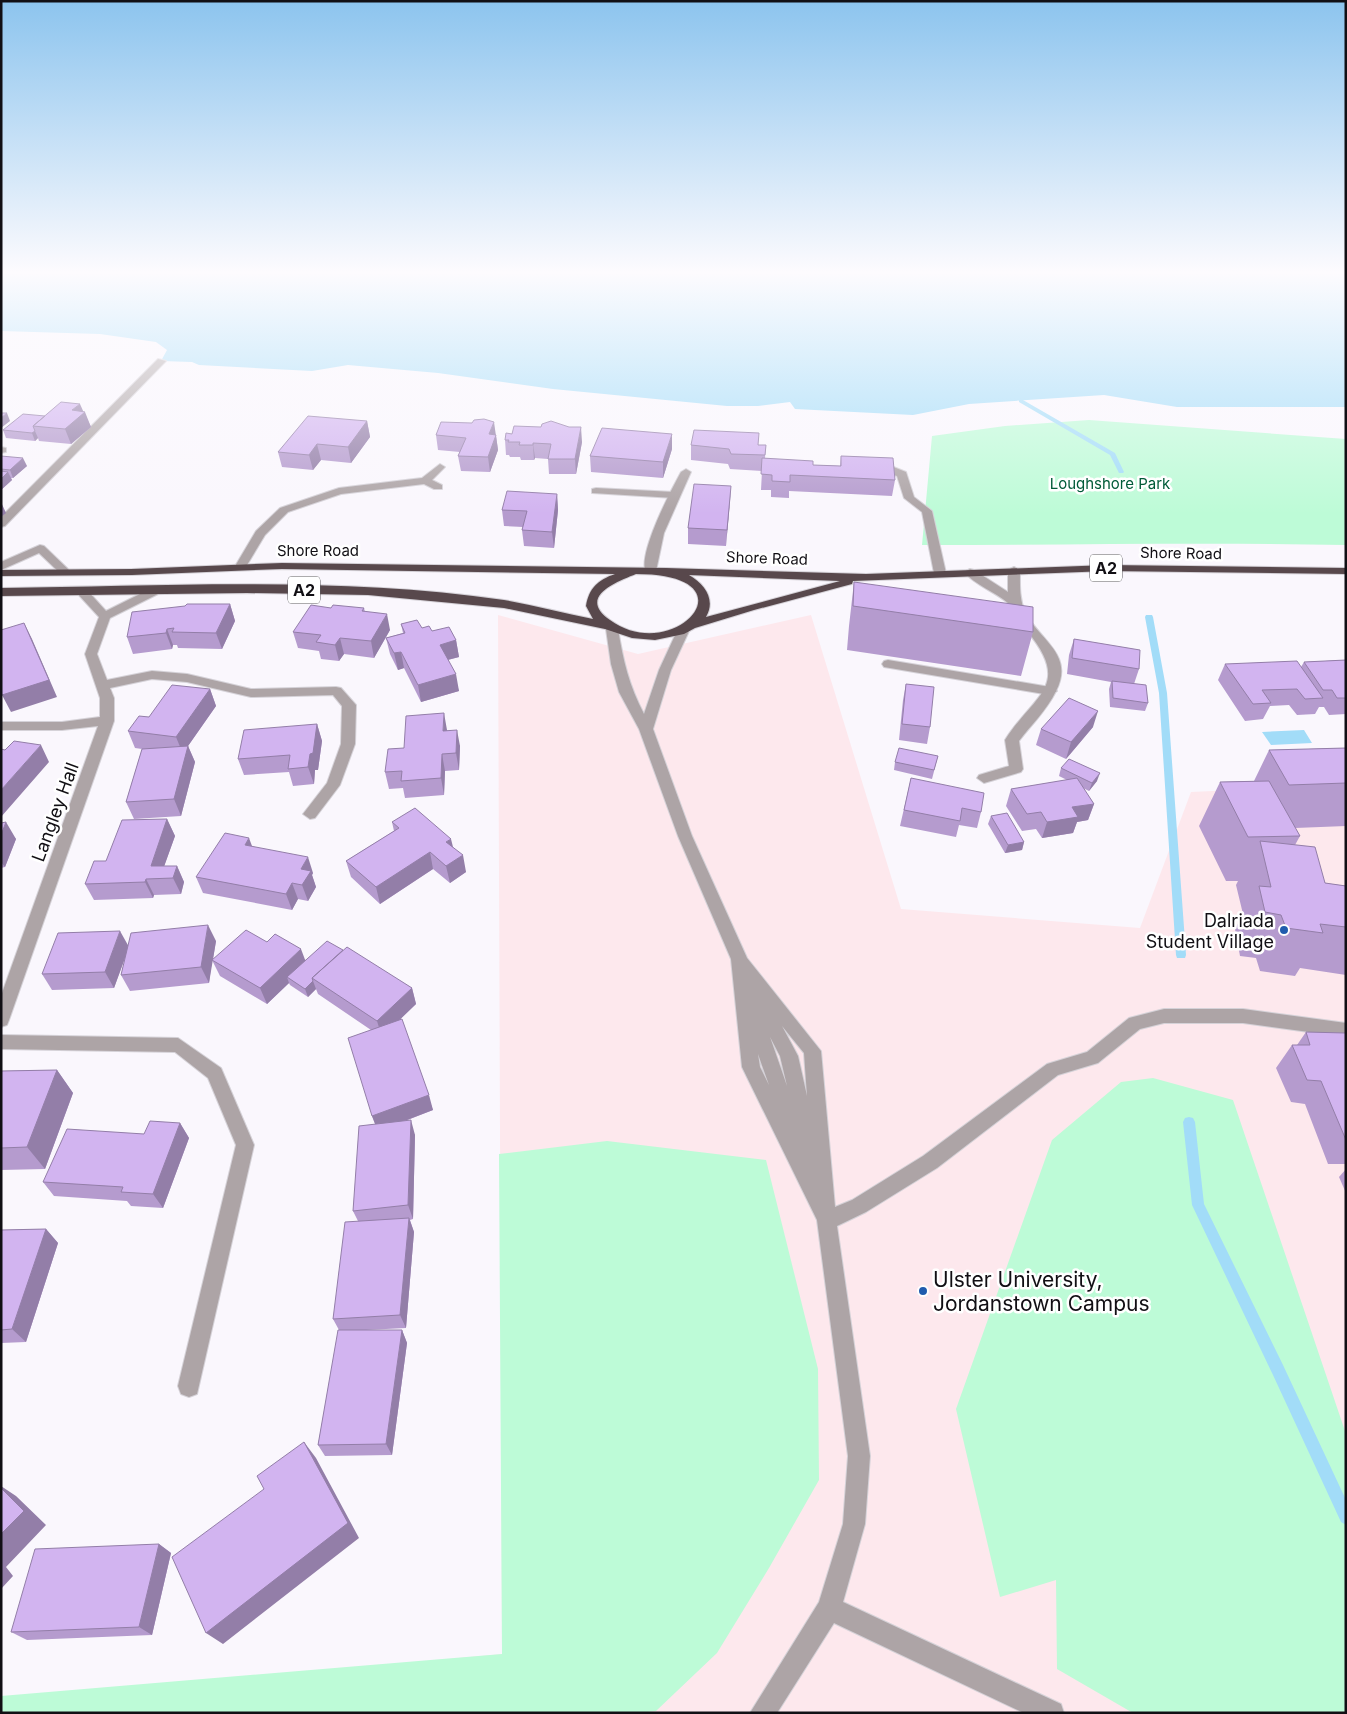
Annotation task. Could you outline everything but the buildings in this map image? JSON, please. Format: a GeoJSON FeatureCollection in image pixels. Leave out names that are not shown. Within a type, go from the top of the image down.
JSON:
{"type":"FeatureCollection","features":[{"type":"Feature","properties":{"kind":"highway","name":"Shore Road"},"geometry":{"type":"LineString","coordinates":[[1,573],[403,566],[635,571]]}},
{"type":"Feature","properties":{"kind":"highway","name":"Shore Road"},"geometry":{"type":"LineString","coordinates":[[666,571],[866,578],[1014,570],[1117,568],[1346,572]]}},
{"type":"Feature","properties":{"kind":"highway","name":"A2"},"geometry":{"type":"LineString","coordinates":[[1,592],[247,589],[368,591],[504,604],[608,627],[625,634],[656,637],[687,628],[702,613],[705,599],[701,590],[692,582],[666,571],[635,571],[607,580],[598,588],[592,598],[591,607],[595,617],[608,627]]}},
{"type":"Feature","properties":{"kind":"highway","name":"Shore Road"},"geometry":{"type":"LineString","coordinates":[[687,628],[759,604],[866,578]]}},
{"type":"Feature","properties":{"kind":"street"},"geometry":{"type":"LineString","coordinates":[[1,524],[148,371],[161,361]]}},
{"type":"Feature","properties":{"kind":"street"},"geometry":{"type":"LineString","coordinates":[[425,481],[440,467]]}},
{"type":"Feature","properties":{"kind":"street"},"geometry":{"type":"LineString","coordinates":[[867,467],[886,467],[902,474],[909,498],[928,511],[940,573]]}},
{"type":"Feature","properties":{"kind":"street"},"geometry":{"type":"LineString","coordinates":[[650,571],[651,560],[674,495],[686,472]]}},
{"type":"Feature","properties":{"kind":"street"},"geometry":{"type":"LineString","coordinates":[[240,568],[260,533],[284,510],[339,491],[425,481],[438,487]]}},
{"type":"Feature","properties":{"kind":"street"},"geometry":{"type":"LineString","coordinates":[[596,491],[674,495]]}},
{"type":"Feature","properties":{"kind":"street"},"geometry":{"type":"LineString","coordinates":[[1,567],[40,548],[65,572]]}},
{"type":"Feature","properties":{"kind":"street"},"geometry":{"type":"LineString","coordinates":[[984,778],[1016,769],[1012,740],[1050,691],[1056,670],[1048,648],[1023,618],[1015,602],[1014,570]]}},
{"type":"Feature","properties":{"kind":"street"},"geometry":{"type":"LineString","coordinates":[[970,572],[1015,602]]}},
{"type":"Feature","properties":{"kind":"street"},"geometry":{"type":"LineString","coordinates":[[82,592],[105,616],[154,591]]}},
{"type":"Feature","properties":{"kind":"street","name":"Langley Hall"},"geometry":{"type":"LineString","coordinates":[[1,1020],[107,721],[107,698],[91,654],[105,616]]}},
{"type":"Feature","properties":{"kind":"street"},"geometry":{"type":"LineString","coordinates":[[608,627],[626,692],[646,729],[685,836],[739,960],[789,1056],[827,1221],[859,1456],[854,1524],[829,1608],[762,1713]]}},
{"type":"Feature","properties":{"kind":"street"},"geometry":{"type":"LineString","coordinates":[[646,729],[665,670],[687,628]]}},
{"type":"Feature","properties":{"kind":"street"},"geometry":{"type":"LineString","coordinates":[[888,664],[1050,691]]}},
{"type":"Feature","properties":{"kind":"street"},"geometry":{"type":"LineString","coordinates":[[103,685],[152,675],[187,678],[251,693],[336,691],[349,705],[348,744],[333,785],[310,814]]}},
{"type":"Feature","properties":{"kind":"street"},"geometry":{"type":"LineString","coordinates":[[1,726],[62,726],[107,721]]}},
{"type":"Feature","properties":{"kind":"street"},"geometry":{"type":"LineString","coordinates":[[739,960],[751,1067],[827,1221]]}},
{"type":"Feature","properties":{"kind":"street"},"geometry":{"type":"LineString","coordinates":[[827,1221],[860,1206],[930,1162],[1053,1069],[1092,1058],[1134,1023],[1164,1016],[1243,1016],[1346,1030]]}},
{"type":"Feature","properties":{"kind":"street"},"geometry":{"type":"LineString","coordinates":[[1,1042],[178,1045],[215,1073],[245,1145],[189,1386]]}},
{"type":"Feature","properties":{"kind":"street"},"geometry":{"type":"LineString","coordinates":[[829,1608],[1052,1713]]}},
{"type":"Feature","properties":{"kind":"shaded area","name":"Ulster University, Jordanstown Campus"},"geometry":{"type":"Polygon","coordinates":[[[498,615],[638,654],[811,615],[901,909],[1140,928],[1191,792],[1346,785],[1346,1713],[1,1713],[1,1701],[502,1654],[498,615]]]}},
{"type":"Feature","properties":{"kind":"green space","name":"Loughshore Park"},"geometry":{"type":"Polygon","coordinates":[[[1089,420],[1346,439],[1346,545],[922,545],[932,436],[1005,426],[1089,420]]]}},
{"type":"Feature","properties":{"kind":"green space"},"geometry":{"type":"Polygon","coordinates":[[[1153,1078],[1233,1100],[1346,1434],[1346,1713],[1133,1713],[1057,1669],[1056,1580],[1000,1597],[956,1409],[1052,1140],[1121,1082],[1153,1078]]]}},
{"type":"Feature","properties":{"kind":"green space"},"geometry":{"type":"Polygon","coordinates":[[[607,1141],[766,1160],[818,1369],[819,1480],[769,1568],[717,1653],[656,1711],[639,1713],[1,1713],[1,1696],[502,1654],[499,1154],[607,1141]]]}},
{"type":"Feature","properties":{"kind":"water"},"geometry":{"type":"Polygon","coordinates":[[[165,354],[1346,354],[1346,407],[1177,407],[1104,395],[969,404],[913,415],[795,409],[790,402],[758,406],[727,406],[553,389],[438,373],[348,365],[312,371],[161,361],[165,354]]]}},
{"type":"Feature","properties":{"kind":"water"},"geometry":{"type":"Polygon","coordinates":[[[1304,730],[1312,743],[1271,745],[1262,732],[1304,730]]]}},
{"type":"Feature","properties":{"kind":"waterway"},"geometry":{"type":"LineString","coordinates":[[1021,401],[1113,454],[1121,472]]}},
{"type":"Feature","properties":{"kind":"waterway"},"geometry":{"type":"LineString","coordinates":[[1149,617],[1163,693],[1181,955]]}},
{"type":"Feature","properties":{"kind":"waterway"},"geometry":{"type":"LineString","coordinates":[[1189,1122],[1198,1205],[1278,1370],[1346,1517]]}},
{"type":"Feature","properties":{"kind":"place","name":"Dalriada Student Village"},"geometry":{"type":"Point","coordinates":[1284,930]}},
{"type":"Feature","properties":{"kind":"place","name":"Ulster University, Jordanstown Campus"},"geometry":{"type":"Point","coordinates":[923,1291]}}]}
